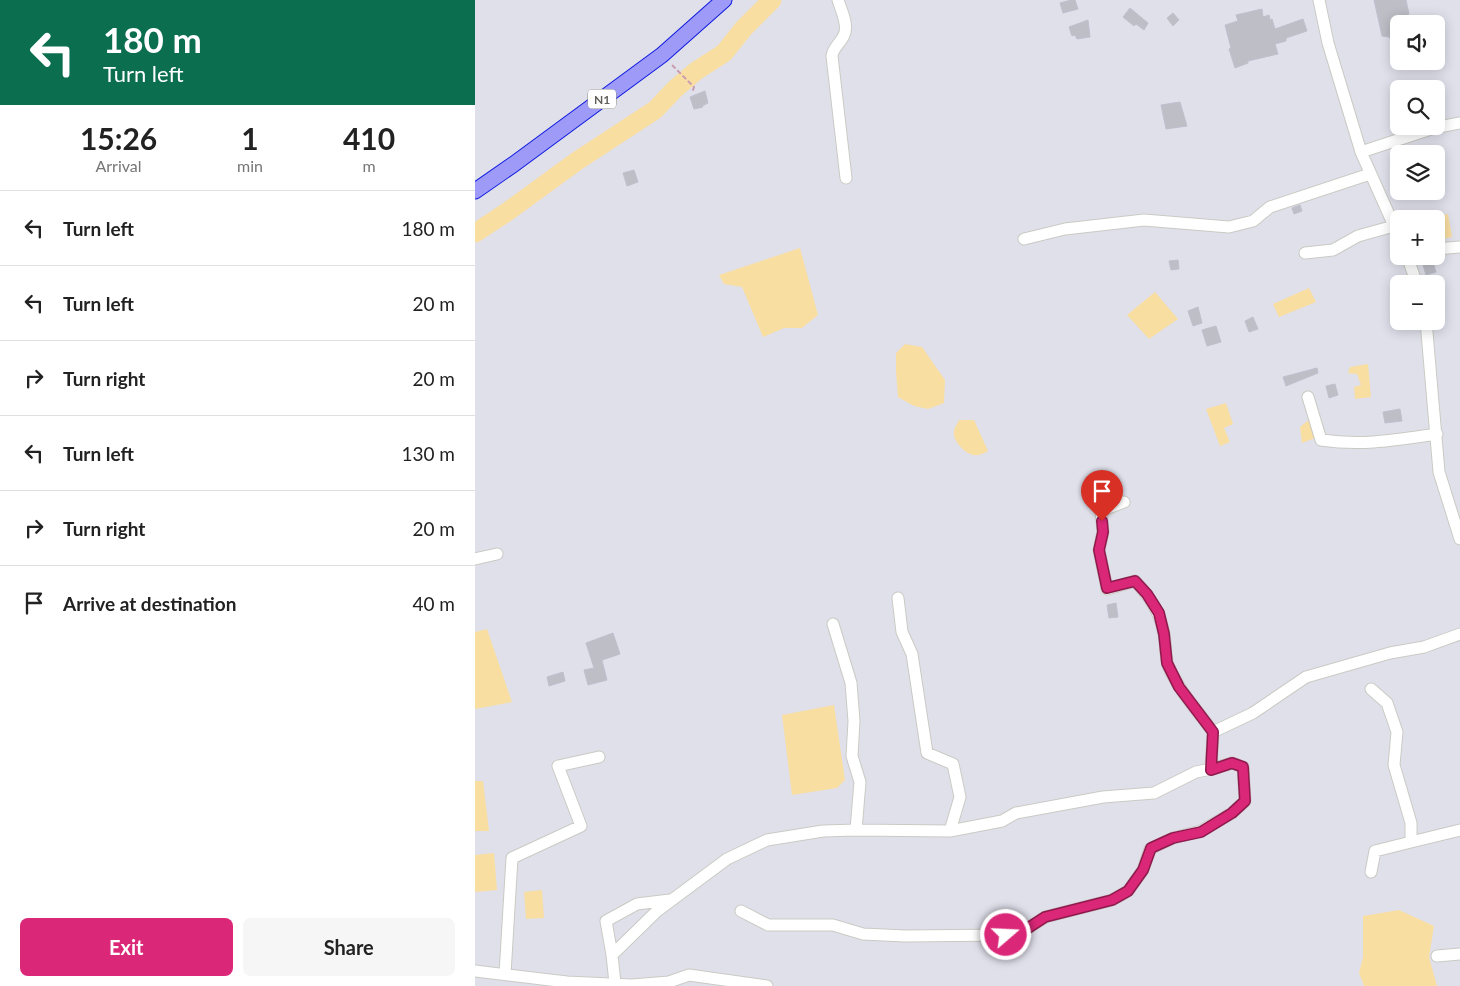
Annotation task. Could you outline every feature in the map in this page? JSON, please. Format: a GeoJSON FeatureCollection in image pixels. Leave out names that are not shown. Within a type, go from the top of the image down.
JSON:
{"type":"FeatureCollection","features":[{"type":"Feature","properties":{"kind":"highway","name":"N1"},"geometry":{"type":"LineString","coordinates":[[475,191],[515,164],[662,54],[723,0]]}},
{"type":"Feature","properties":{"kind":"street"},"geometry":{"type":"LineString","coordinates":[[838,0],[845,23],[845,31],[844,36],[833,50],[832,56],[846,178]]}},
{"type":"Feature","properties":{"kind":"street"},"geometry":{"type":"LineString","coordinates":[[1319,0],[1328,43],[1361,152],[1390,218]]}},
{"type":"Feature","properties":{"kind":"street"},"geometry":{"type":"LineString","coordinates":[[1361,152],[1434,128],[1460,123]]}},
{"type":"Feature","properties":{"kind":"street"},"geometry":{"type":"LineString","coordinates":[[1024,239],[1065,229],[1144,220],[1229,227],[1253,221],[1270,207],[1370,174]]}},
{"type":"Feature","properties":{"kind":"street"},"geometry":{"type":"LineString","coordinates":[[1305,253],[1333,250],[1358,236],[1390,232]]}},
{"type":"Feature","properties":{"kind":"street"},"geometry":{"type":"LineString","coordinates":[[1445,248],[1460,247]]}},
{"type":"Feature","properties":{"kind":"street"},"geometry":{"type":"LineString","coordinates":[[1427,330],[1439,472],[1460,539]]}},
{"type":"Feature","properties":{"kind":"street"},"geometry":{"type":"LineString","coordinates":[[1308,397],[1321,440],[1347,444],[1381,442],[1437,434]]}},
{"type":"Feature","properties":{"kind":"street"},"geometry":{"type":"LineString","coordinates":[[1110,505],[1124,502],[1101,511],[1103,532],[1099,550],[1107,588],[1135,581],[1147,594],[1159,613],[1164,634],[1167,663],[1179,687],[1213,732],[1211,770]]}},
{"type":"Feature","properties":{"kind":"street"},"geometry":{"type":"LineString","coordinates":[[475,559],[497,554]]}},
{"type":"Feature","properties":{"kind":"street"},"geometry":{"type":"LineString","coordinates":[[898,598],[902,632],[912,654],[927,753],[953,764],[961,797],[950,831]]}},
{"type":"Feature","properties":{"kind":"street"},"geometry":{"type":"LineString","coordinates":[[833,624],[851,684],[854,721],[853,756],[860,782],[857,830]]}},
{"type":"Feature","properties":{"kind":"street"},"geometry":{"type":"LineString","coordinates":[[1213,732],[1253,713],[1306,677],[1390,653],[1424,647],[1460,634]]}},
{"type":"Feature","properties":{"kind":"street"},"geometry":{"type":"LineString","coordinates":[[1371,689],[1387,703],[1397,732],[1394,765],[1411,823],[1411,842]]}},
{"type":"Feature","properties":{"kind":"street"},"geometry":{"type":"LineString","coordinates":[[505,974],[512,858],[581,826],[558,766],[599,757]]}},
{"type":"Feature","properties":{"kind":"street"},"geometry":{"type":"LineString","coordinates":[[612,955],[657,911],[673,899],[727,859],[767,840],[823,831],[950,831],[1002,821],[1016,813],[1093,799],[1154,793],[1196,772],[1211,770],[1232,763],[1243,767],[1245,801],[1232,813],[1201,832],[1173,838],[1151,848],[1143,870],[1128,891],[1112,900],[1045,917],[1025,930],[1006,935],[905,936],[863,934],[833,925],[768,925],[741,911]]}},
{"type":"Feature","properties":{"kind":"street"},"geometry":{"type":"LineString","coordinates":[[1371,872],[1375,851],[1460,830]]}},
{"type":"Feature","properties":{"kind":"street"},"geometry":{"type":"LineString","coordinates":[[615,983],[606,921],[637,904],[673,899]]}},
{"type":"Feature","properties":{"kind":"street"},"geometry":{"type":"LineString","coordinates":[[1460,954],[1438,959],[1460,962]]}},
{"type":"Feature","properties":{"kind":"street"},"geometry":{"type":"LineString","coordinates":[[475,971],[567,984],[615,983],[632,985],[669,982],[689,976],[767,986]]}},
{"type":"Feature","properties":{"kind":"path"},"geometry":{"type":"LineString","coordinates":[[662,54],[694,87],[692,93]]}},
{"type":"Feature","properties":{"kind":"shaded area"},"geometry":{"type":"Polygon","coordinates":[[[1448,214],[1452,237],[1445,238],[1445,215],[1448,214]]]}},
{"type":"Feature","properties":{"kind":"shaded area"},"geometry":{"type":"Polygon","coordinates":[[[800,248],[818,315],[802,328],[784,328],[763,337],[742,287],[724,284],[719,275],[800,248]]]}},
{"type":"Feature","properties":{"kind":"shaded area"},"geometry":{"type":"Polygon","coordinates":[[[1309,288],[1316,302],[1279,317],[1273,304],[1309,288]]]}},
{"type":"Feature","properties":{"kind":"shaded area"},"geometry":{"type":"Polygon","coordinates":[[[1155,292],[1178,319],[1149,339],[1127,315],[1155,292]]]}},
{"type":"Feature","properties":{"kind":"shaded area"},"geometry":{"type":"Polygon","coordinates":[[[905,344],[922,347],[945,380],[944,403],[928,409],[914,406],[898,397],[896,353],[905,344]]]}},
{"type":"Feature","properties":{"kind":"shaded area"},"geometry":{"type":"Polygon","coordinates":[[[1368,364],[1371,397],[1355,399],[1354,387],[1361,385],[1357,374],[1348,373],[1350,367],[1368,364]]]}},
{"type":"Feature","properties":{"kind":"shaded area"},"geometry":{"type":"Polygon","coordinates":[[[1226,403],[1233,424],[1224,428],[1230,442],[1220,446],[1206,409],[1226,403]]]}},
{"type":"Feature","properties":{"kind":"shaded area"},"geometry":{"type":"Polygon","coordinates":[[[1310,419],[1315,438],[1302,443],[1300,427],[1310,419]]]}},
{"type":"Feature","properties":{"kind":"shaded area"},"geometry":{"type":"Polygon","coordinates":[[[959,420],[974,420],[988,451],[973,455],[959,446],[954,435],[959,420]]]}},
{"type":"Feature","properties":{"kind":"shaded area"},"geometry":{"type":"Polygon","coordinates":[[[487,629],[512,702],[475,709],[475,632],[487,629]]]}},
{"type":"Feature","properties":{"kind":"shaded area"},"geometry":{"type":"Polygon","coordinates":[[[834,705],[845,780],[837,788],[792,795],[782,715],[834,705]]]}},
{"type":"Feature","properties":{"kind":"shaded area"},"geometry":{"type":"Polygon","coordinates":[[[475,781],[483,781],[489,831],[475,831],[475,781]]]}},
{"type":"Feature","properties":{"kind":"shaded area"},"geometry":{"type":"Polygon","coordinates":[[[494,853],[497,890],[475,892],[475,855],[494,853]]]}},
{"type":"Feature","properties":{"kind":"shaded area"},"geometry":{"type":"Polygon","coordinates":[[[542,890],[544,918],[526,919],[524,892],[542,890]]]}},
{"type":"Feature","properties":{"kind":"shaded area"},"geometry":{"type":"Polygon","coordinates":[[[1399,910],[1434,926],[1429,957],[1437,986],[1364,986],[1359,973],[1363,957],[1363,916],[1399,910]]]}},
{"type":"Feature","properties":{"kind":"building"},"geometry":{"type":"Polygon","coordinates":[[[1075,0],[1078,9],[1063,13],[1060,3],[1075,0]]]}},
{"type":"Feature","properties":{"kind":"building"},"geometry":{"type":"Polygon","coordinates":[[[1374,0],[1406,0],[1409,14],[1390,15],[1390,38],[1382,36],[1374,0]]]}},
{"type":"Feature","properties":{"kind":"building"},"geometry":{"type":"Polygon","coordinates":[[[1130,8],[1148,23],[1144,30],[1136,24],[1134,26],[1123,17],[1130,8]]]}},
{"type":"Feature","properties":{"kind":"building"},"geometry":{"type":"Polygon","coordinates":[[[1262,9],[1263,17],[1269,15],[1275,29],[1303,19],[1307,31],[1275,44],[1278,54],[1248,61],[1248,63],[1235,68],[1229,49],[1231,48],[1225,25],[1238,21],[1236,15],[1262,9]]]}},
{"type":"Feature","properties":{"kind":"building"},"geometry":{"type":"Polygon","coordinates":[[[1173,13],[1179,20],[1173,26],[1167,18],[1173,13]]]}},
{"type":"Feature","properties":{"kind":"building"},"geometry":{"type":"Polygon","coordinates":[[[1088,20],[1090,37],[1077,39],[1075,35],[1072,36],[1069,27],[1088,20]]]}},
{"type":"Feature","properties":{"kind":"building"},"geometry":{"type":"Polygon","coordinates":[[[705,91],[708,103],[703,107],[694,109],[690,97],[705,91]]]}},
{"type":"Feature","properties":{"kind":"building"},"geometry":{"type":"Polygon","coordinates":[[[1180,102],[1187,126],[1166,129],[1161,105],[1180,102]]]}},
{"type":"Feature","properties":{"kind":"building"},"geometry":{"type":"Polygon","coordinates":[[[634,170],[638,182],[627,186],[623,173],[634,170]]]}},
{"type":"Feature","properties":{"kind":"building"},"geometry":{"type":"Polygon","coordinates":[[[1300,205],[1302,211],[1294,214],[1292,208],[1300,205]]]}},
{"type":"Feature","properties":{"kind":"building"},"geometry":{"type":"Polygon","coordinates":[[[1178,260],[1179,269],[1171,270],[1169,261],[1178,260]]]}},
{"type":"Feature","properties":{"kind":"building"},"geometry":{"type":"Polygon","coordinates":[[[1423,265],[1434,265],[1436,272],[1426,275],[1423,265]]]}},
{"type":"Feature","properties":{"kind":"building"},"geometry":{"type":"Polygon","coordinates":[[[1198,307],[1202,323],[1193,326],[1188,311],[1198,307]]]}},
{"type":"Feature","properties":{"kind":"building"},"geometry":{"type":"Polygon","coordinates":[[[1253,317],[1258,329],[1249,332],[1245,321],[1253,317]]]}},
{"type":"Feature","properties":{"kind":"building"},"geometry":{"type":"Polygon","coordinates":[[[1216,326],[1221,342],[1207,346],[1202,330],[1216,326]]]}},
{"type":"Feature","properties":{"kind":"building"},"geometry":{"type":"Polygon","coordinates":[[[1317,368],[1318,373],[1286,386],[1283,377],[1317,368]]]}},
{"type":"Feature","properties":{"kind":"building"},"geometry":{"type":"Polygon","coordinates":[[[1335,384],[1338,395],[1329,398],[1326,386],[1335,384]]]}},
{"type":"Feature","properties":{"kind":"building"},"geometry":{"type":"Polygon","coordinates":[[[1400,409],[1402,421],[1385,423],[1383,412],[1400,409]]]}},
{"type":"Feature","properties":{"kind":"building"},"geometry":{"type":"Polygon","coordinates":[[[1116,603],[1118,617],[1109,618],[1107,605],[1116,603]]]}},
{"type":"Feature","properties":{"kind":"building"},"geometry":{"type":"Polygon","coordinates":[[[613,633],[620,654],[602,660],[607,680],[588,685],[584,670],[594,668],[586,643],[613,633]]]}},
{"type":"Feature","properties":{"kind":"building"},"geometry":{"type":"Polygon","coordinates":[[[563,672],[565,681],[549,686],[547,677],[563,672]]]}},
{"type":"Feature","properties":{"kind":"waterway"},"geometry":{"type":"LineString","coordinates":[[475,233],[577,161],[655,110],[696,71],[724,53],[744,28],[772,0]]}},
{"type":"Feature","properties":{"kind":"route"},"geometry":{"type":"LineString","coordinates":[[1006,935],[1025,930],[1045,917],[1112,900],[1128,891],[1143,870],[1151,848],[1173,838],[1201,832],[1232,813],[1245,801],[1243,767],[1232,763],[1211,770],[1213,732],[1179,687],[1167,663],[1164,634],[1159,613],[1147,594],[1135,581],[1107,588],[1099,550],[1103,532],[1102,521]]}}]}
